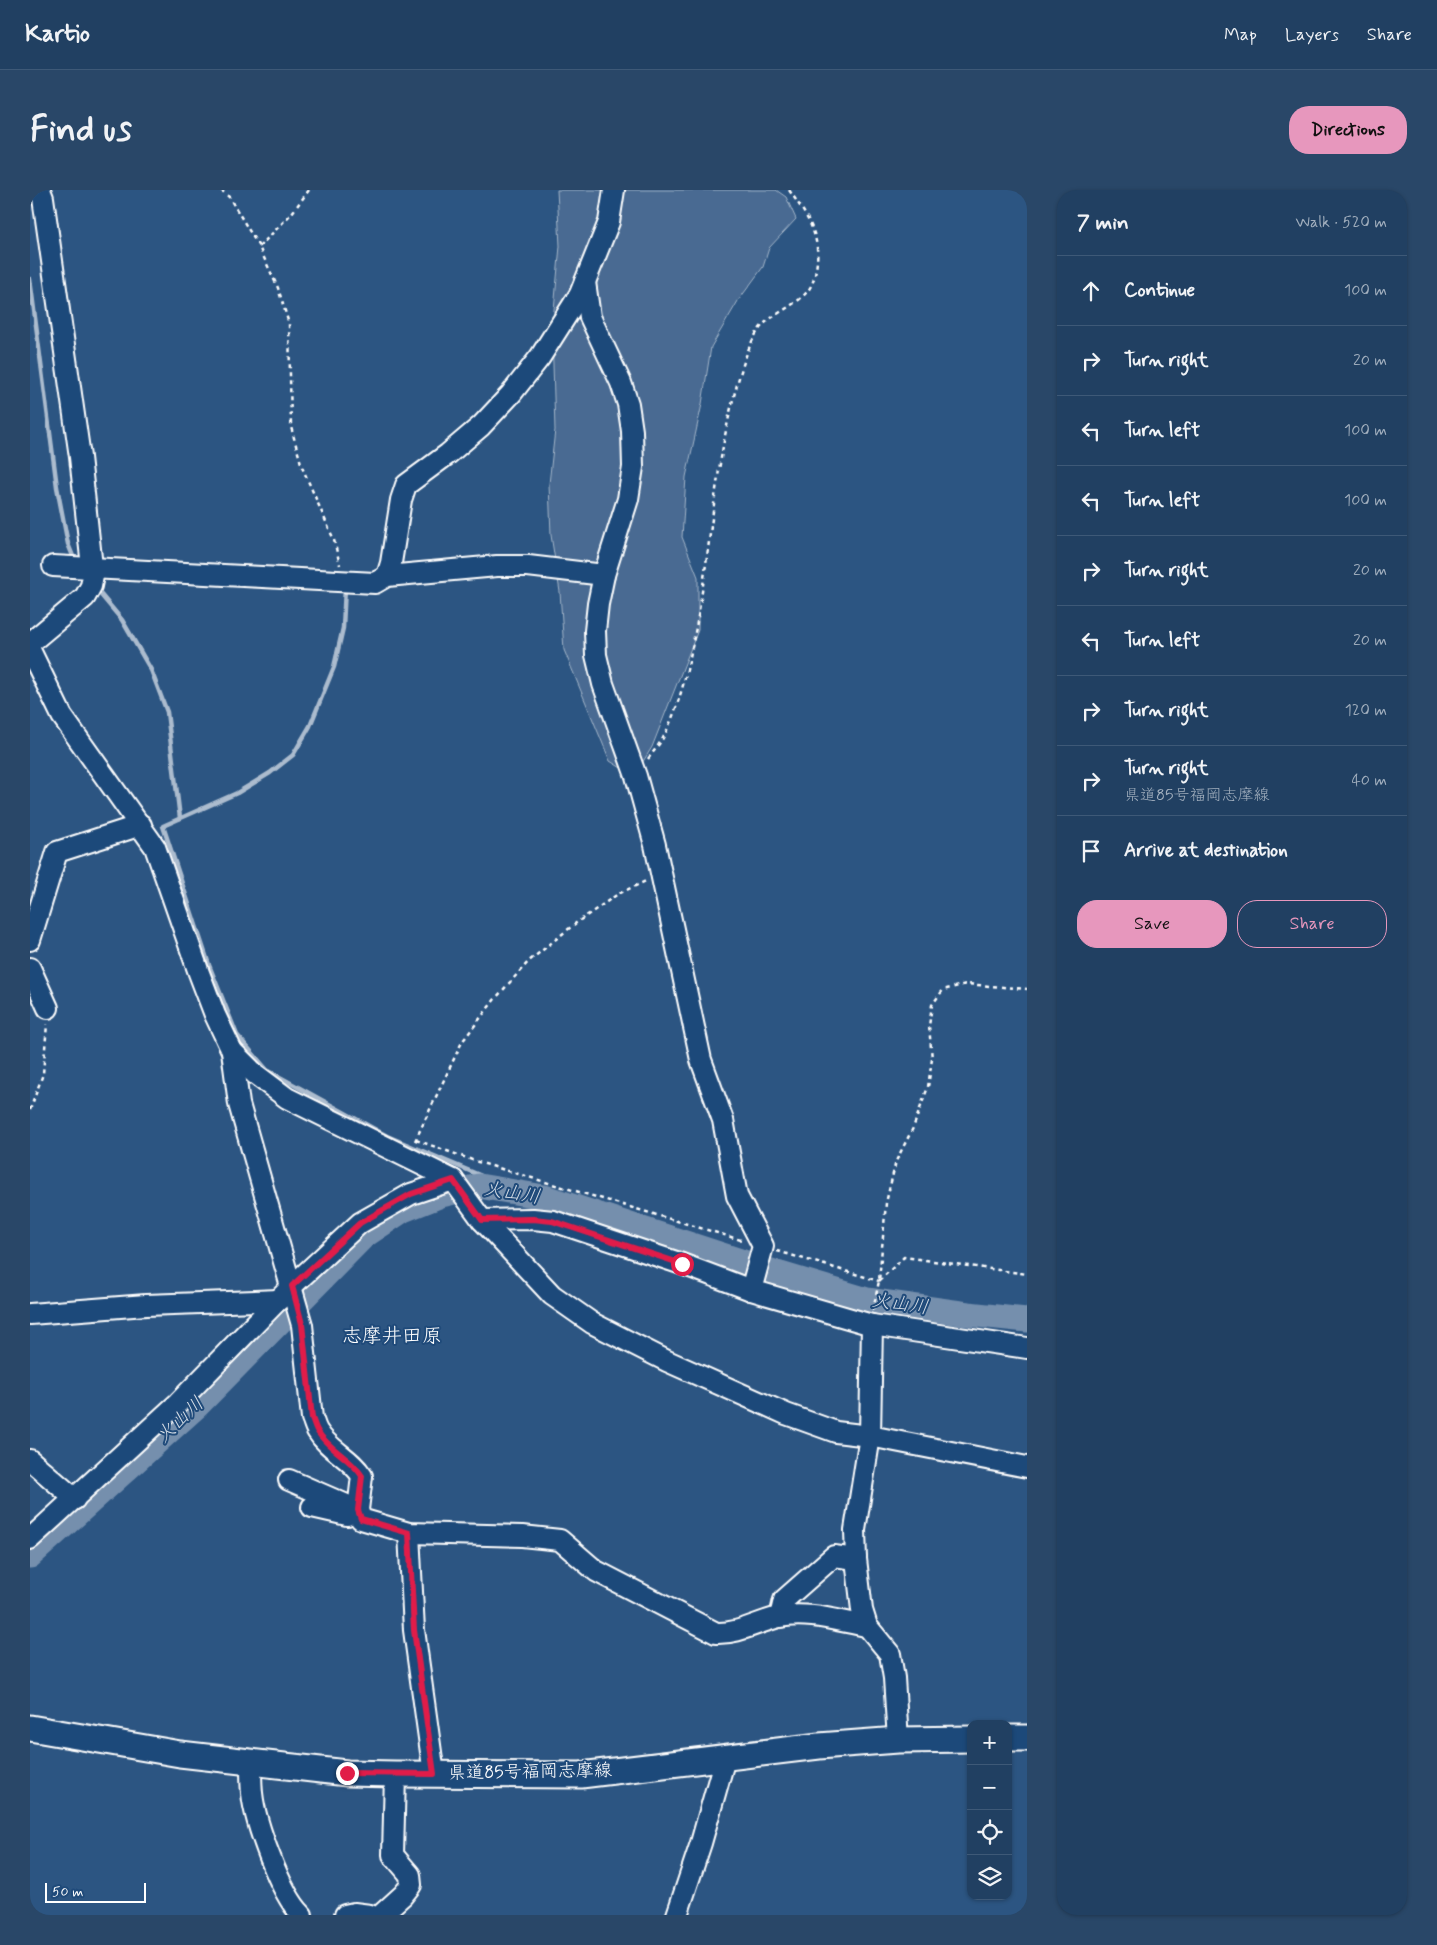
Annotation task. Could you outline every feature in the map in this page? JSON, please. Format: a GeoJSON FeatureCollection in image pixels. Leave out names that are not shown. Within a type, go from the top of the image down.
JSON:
{"type":"FeatureCollection","features":[{"type":"Feature","properties":{"kind":"main road","name":"県道85号福岡志摩線"},"geometry":{"type":"LineString","coordinates":[[30,1728],[180,1754],[347,1773],[395,1774],[580,1775],[819,1746],[898,1740],[967,1739]]}},
{"type":"Feature","properties":{"kind":"main road"},"geometry":{"type":"LineString","coordinates":[[1012,1738],[1027,1738]]}},
{"type":"Feature","properties":{"kind":"street"},"geometry":{"type":"LineString","coordinates":[[30,643],[85,596],[91,586],[93,568],[79,447],[43,198],[40,190]]}},
{"type":"Feature","properties":{"kind":"street"},"geometry":{"type":"LineString","coordinates":[[387,576],[391,563],[401,500],[406,485],[448,454],[481,426],[511,394],[540,358],[580,294],[609,222],[614,190]]}},
{"type":"Feature","properties":{"kind":"street"},"geometry":{"type":"LineString","coordinates":[[584,282],[590,317],[621,383],[628,404],[632,431],[632,467],[628,499],[604,575],[598,604],[595,631],[596,655],[603,684],[636,776],[662,874],[701,1060],[723,1120],[737,1196],[762,1250],[753,1286]]}},
{"type":"Feature","properties":{"kind":"street"},"geometry":{"type":"LineString","coordinates":[[53,566],[375,583],[387,576],[497,566],[528,566],[604,575]]}},
{"type":"Feature","properties":{"kind":"street"},"geometry":{"type":"LineString","coordinates":[[30,650],[62,716],[155,847],[199,973],[215,1015],[232,1051],[239,1104],[286,1293],[302,1324],[312,1418],[321,1437],[358,1468],[362,1476],[359,1515]]}},
{"type":"Feature","properties":{"kind":"street"},"geometry":{"type":"LineString","coordinates":[[30,940],[57,852],[141,825]]}},
{"type":"Feature","properties":{"kind":"street"},"geometry":{"type":"LineString","coordinates":[[30,968],[48,1008]]}},
{"type":"Feature","properties":{"kind":"street"},"geometry":{"type":"LineString","coordinates":[[232,1051],[254,1074],[287,1098],[323,1118],[453,1180],[482,1220],[552,1295],[592,1324],[667,1361],[786,1414],[836,1432],[870,1436],[1027,1467]]}},
{"type":"Feature","properties":{"kind":"street"},"geometry":{"type":"LineString","coordinates":[[30,1539],[178,1403],[286,1293],[360,1223],[411,1194],[453,1180]]}},
{"type":"Feature","properties":{"kind":"street"},"geometry":{"type":"LineString","coordinates":[[482,1220],[533,1219],[552,1221],[682,1264],[872,1321],[1027,1348]]}},
{"type":"Feature","properties":{"kind":"street"},"geometry":{"type":"LineString","coordinates":[[30,1314],[286,1293]]}},
{"type":"Feature","properties":{"kind":"street"},"geometry":{"type":"LineString","coordinates":[[872,1321],[870,1436],[855,1530],[856,1559],[862,1610],[867,1626],[890,1654],[894,1678],[898,1740]]}},
{"type":"Feature","properties":{"kind":"street"},"geometry":{"type":"LineString","coordinates":[[30,1460],[75,1499]]}},
{"type":"Feature","properties":{"kind":"street"},"geometry":{"type":"LineString","coordinates":[[289,1480],[359,1515],[409,1533],[522,1536],[560,1540],[596,1571],[716,1633],[727,1633],[780,1617],[807,1615],[867,1626]]}},
{"type":"Feature","properties":{"kind":"street"},"geometry":{"type":"LineString","coordinates":[[312,1507],[359,1515]]}},
{"type":"Feature","properties":{"kind":"street"},"geometry":{"type":"LineString","coordinates":[[409,1533],[414,1630],[434,1774]]}},
{"type":"Feature","properties":{"kind":"street"},"geometry":{"type":"LineString","coordinates":[[780,1617],[784,1600],[834,1556],[856,1559]]}},
{"type":"Feature","properties":{"kind":"street"},"geometry":{"type":"LineString","coordinates":[[677,1915],[701,1843],[725,1758]]}},
{"type":"Feature","properties":{"kind":"street"},"geometry":{"type":"LineString","coordinates":[[251,1762],[252,1795],[264,1840],[281,1884],[292,1904],[302,1915]]}},
{"type":"Feature","properties":{"kind":"street"},"geometry":{"type":"LineString","coordinates":[[381,1915],[411,1885],[410,1875],[393,1854],[395,1774]]}},
{"type":"Feature","properties":{"kind":"street"},"geometry":{"type":"LineString","coordinates":[[345,1915],[354,1913],[370,1915]]}},
{"type":"Feature","properties":{"kind":"path"},"geometry":{"type":"LineString","coordinates":[[221,190],[229,197],[259,247],[278,288],[289,324],[291,427],[302,467],[334,540],[344,581]]}},
{"type":"Feature","properties":{"kind":"path"},"geometry":{"type":"LineString","coordinates":[[259,247],[292,213],[309,190]]}},
{"type":"Feature","properties":{"kind":"path"},"geometry":{"type":"LineString","coordinates":[[636,776],[662,740],[671,721],[691,653],[704,586],[719,471],[742,368],[761,326],[806,293],[815,278],[818,246],[814,230],[789,190]]}},
{"type":"Feature","properties":{"kind":"path"},"geometry":{"type":"LineString","coordinates":[[662,874],[618,894],[576,922],[529,961],[500,992],[462,1042],[416,1140],[478,1162],[762,1250],[879,1281]]}},
{"type":"Feature","properties":{"kind":"path"},"geometry":{"type":"LineString","coordinates":[[872,1321],[879,1281],[886,1203],[896,1161],[914,1128],[928,1087],[932,1059],[929,1026],[932,1005],[943,990],[966,984],[1027,990]]}},
{"type":"Feature","properties":{"kind":"path"},"geometry":{"type":"LineString","coordinates":[[30,1110],[43,1074],[48,1008]]}},
{"type":"Feature","properties":{"kind":"path"},"geometry":{"type":"LineString","coordinates":[[879,1281],[904,1257],[1027,1274]]}},
{"type":"Feature","properties":{"kind":"shaded area"},"geometry":{"type":"Polygon","coordinates":[[[557,190],[776,190],[786,197],[796,219],[769,248],[763,267],[738,301],[711,347],[702,404],[686,477],[682,537],[698,577],[698,630],[652,747],[639,768],[626,771],[610,761],[564,650],[560,592],[551,535],[549,484],[555,430],[552,331],[560,246],[557,190]]]}},
{"type":"Feature","properties":{"kind":"waterway"},"geometry":{"type":"LineString","coordinates":[[30,279],[57,487],[68,544],[75,561]]}},
{"type":"Feature","properties":{"kind":"waterway"},"geometry":{"type":"LineString","coordinates":[[345,587],[343,628],[334,667],[310,726],[293,755],[270,773],[237,793],[163,826],[209,965],[237,1035],[267,1070],[387,1136],[484,1177],[506,1189]]}},
{"type":"Feature","properties":{"kind":"waterway"},"geometry":{"type":"LineString","coordinates":[[96,589],[122,620],[151,670],[167,712],[180,818]]}},
{"type":"Feature","properties":{"kind":"waterway","name":"火山川"},"geometry":{"type":"LineString","coordinates":[[30,1556],[197,1406],[364,1236],[403,1210],[441,1195],[479,1186],[544,1197],[777,1273],[867,1300],[1027,1320]]}},
{"type":"Feature","properties":{"kind":"district","name":"志摩井田原"},"geometry":{"type":"Point","coordinates":[392,1336]}},
{"type":"Feature","properties":{"kind":"route"},"geometry":{"type":"LineString","coordinates":[[347,1773],[434,1774],[414,1630],[409,1533],[361,1519],[358,1510],[362,1476],[358,1468],[326,1442],[317,1432],[312,1418],[302,1324],[292,1286],[360,1223],[411,1194],[453,1180],[482,1220],[533,1219],[552,1221],[682,1264]]}}]}
